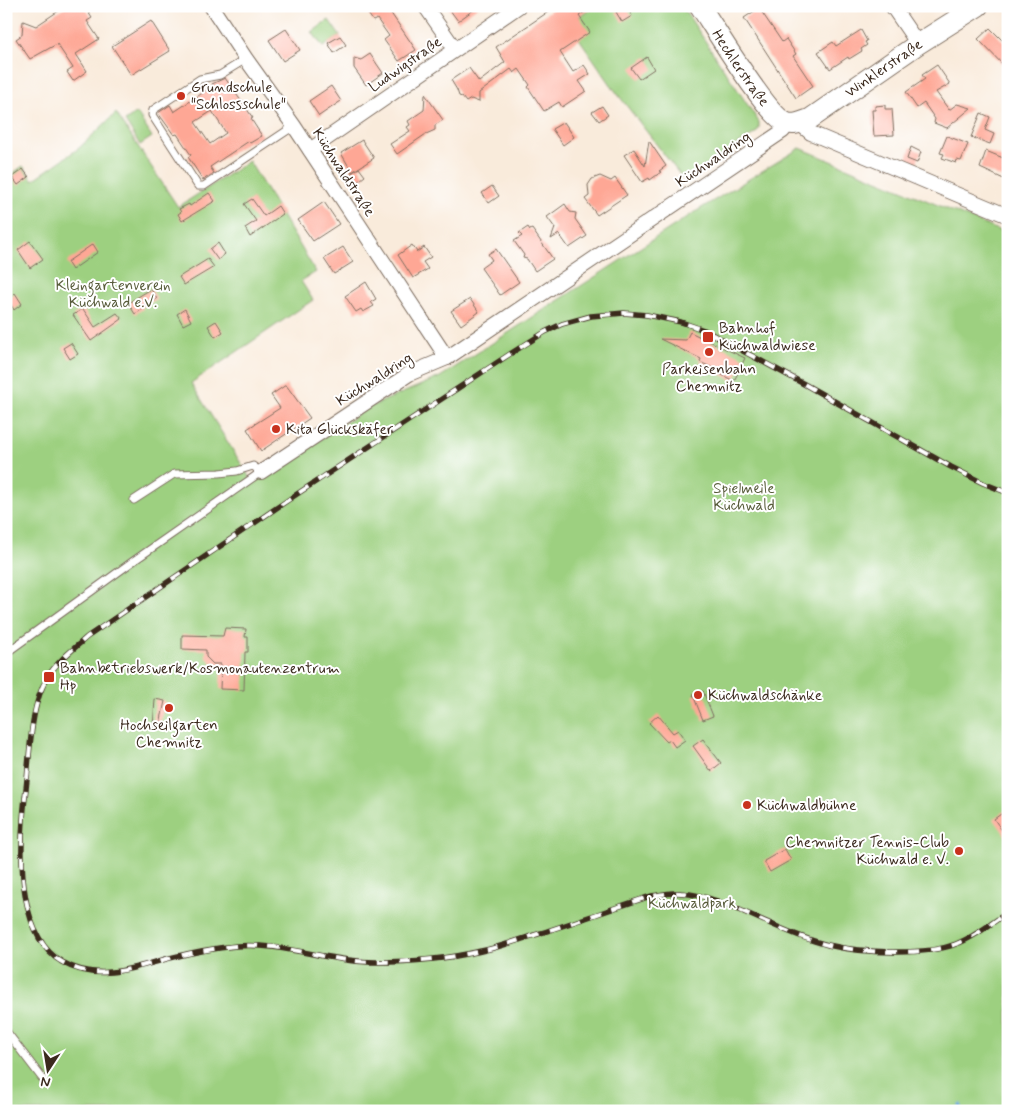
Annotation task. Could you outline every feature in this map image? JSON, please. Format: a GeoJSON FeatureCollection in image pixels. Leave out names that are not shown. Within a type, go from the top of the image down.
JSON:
{"type":"FeatureCollection","features":[{"type":"Feature","properties":{"kind":"main road","name":"Hechlerstraße"},"geometry":{"type":"LineString","coordinates":[[700,6],[764,102],[780,120],[793,123]]}},
{"type":"Feature","properties":{"kind":"main road","name":"Winklerstraße"},"geometry":{"type":"LineString","coordinates":[[793,123],[810,118],[918,44],[978,6]]}},
{"type":"Feature","properties":{"kind":"street","name":"Küchwaldstraße"},"geometry":{"type":"LineString","coordinates":[[211,6],[294,126],[447,358]]}},
{"type":"Feature","properties":{"kind":"street"},"geometry":{"type":"LineString","coordinates":[[425,6],[455,49]]}},
{"type":"Feature","properties":{"kind":"street","name":"Ludwigstraße"},"geometry":{"type":"LineString","coordinates":[[311,152],[455,49],[519,6]]}},
{"type":"Feature","properties":{"kind":"street"},"geometry":{"type":"LineString","coordinates":[[892,6],[918,44]]}},
{"type":"Feature","properties":{"kind":"street"},"geometry":{"type":"LineString","coordinates":[[793,123],[811,133],[1008,216]]}},
{"type":"Feature","properties":{"kind":"street","name":"Küchwaldring"},"geometry":{"type":"LineString","coordinates":[[261,472],[409,374],[447,358],[793,123]]}},
{"type":"Feature","properties":{"kind":"lane"},"geometry":{"type":"LineString","coordinates":[[246,59],[220,75],[200,78],[153,110],[152,115],[198,186],[204,186],[294,126]]}},
{"type":"Feature","properties":{"kind":"lane"},"geometry":{"type":"LineString","coordinates":[[134,500],[174,474],[219,473],[237,471],[252,466],[261,472]]}},
{"type":"Feature","properties":{"kind":"lane","name":"Küchwaldring"},"geometry":{"type":"LineString","coordinates":[[6,653],[261,472]]}},
{"type":"Feature","properties":{"kind":"lane"},"geometry":{"type":"LineString","coordinates":[[6,1031],[42,1078]]}},
{"type":"Feature","properties":{"kind":"green space"},"geometry":{"type":"Polygon","coordinates":[[[595,6],[682,6],[759,122],[757,132],[684,180],[616,92],[569,24],[595,6]]]}},
{"type":"Feature","properties":{"kind":"green space"},"geometry":{"type":"Polygon","coordinates":[[[329,20],[340,36],[323,47],[312,32],[329,20]]]}},
{"type":"Feature","properties":{"kind":"green space","name":"Küchwaldpark"},"geometry":{"type":"Polygon","coordinates":[[[116,113],[178,207],[249,161],[316,272],[301,281],[313,300],[191,383],[250,478],[262,479],[367,408],[440,377],[703,207],[800,148],[1008,234],[1008,1111],[6,1111],[6,178],[23,166],[33,180],[79,148],[116,113]]]}},
{"type":"Feature","properties":{"kind":"green space"},"geometry":{"type":"Polygon","coordinates":[[[137,113],[152,137],[140,145],[125,121],[137,113]]]}},
{"type":"Feature","properties":{"kind":"building"},"geometry":{"type":"Polygon","coordinates":[[[66,6],[84,6],[92,18],[87,21],[99,39],[76,54],[87,71],[73,81],[67,72],[73,68],[57,44],[30,59],[16,39],[22,35],[23,21],[36,26],[66,6]]]}},
{"type":"Feature","properties":{"kind":"building"},"geometry":{"type":"Polygon","coordinates":[[[363,6],[386,6],[416,50],[399,61],[384,40],[389,36],[377,19],[373,21],[363,6]]]}},
{"type":"Feature","properties":{"kind":"building"},"geometry":{"type":"Polygon","coordinates":[[[447,6],[479,6],[458,21],[447,6]]]}},
{"type":"Feature","properties":{"kind":"building"},"geometry":{"type":"Polygon","coordinates":[[[557,6],[593,6],[579,16],[590,32],[560,52],[573,72],[584,65],[590,74],[579,81],[586,91],[562,107],[559,102],[544,111],[519,69],[514,73],[511,69],[479,93],[479,102],[471,99],[466,102],[459,96],[451,80],[469,68],[479,82],[505,62],[496,47],[557,6]]]}},
{"type":"Feature","properties":{"kind":"building"},"geometry":{"type":"Polygon","coordinates":[[[626,6],[632,16],[622,22],[616,12],[626,6]]]}},
{"type":"Feature","properties":{"kind":"building"},"geometry":{"type":"Polygon","coordinates":[[[759,8],[782,42],[786,39],[796,54],[793,56],[813,86],[796,98],[744,18],[759,8]]]}},
{"type":"Feature","properties":{"kind":"building"},"geometry":{"type":"Polygon","coordinates":[[[151,21],[170,51],[131,75],[112,46],[151,21]]]}},
{"type":"Feature","properties":{"kind":"building"},"geometry":{"type":"Polygon","coordinates":[[[990,28],[1008,46],[1008,70],[978,39],[990,28]]]}},
{"type":"Feature","properties":{"kind":"building"},"geometry":{"type":"Polygon","coordinates":[[[286,29],[300,50],[283,61],[269,40],[286,29]]]}},
{"type":"Feature","properties":{"kind":"building"},"geometry":{"type":"Polygon","coordinates":[[[861,30],[867,45],[861,49],[862,51],[849,59],[848,57],[830,69],[818,52],[833,42],[836,46],[861,30]]]}},
{"type":"Feature","properties":{"kind":"building"},"geometry":{"type":"Polygon","coordinates":[[[340,36],[346,45],[334,53],[328,43],[340,36]]]}},
{"type":"Feature","properties":{"kind":"building"},"geometry":{"type":"Polygon","coordinates":[[[370,54],[383,73],[366,85],[354,68],[354,58],[361,60],[370,54]]]}},
{"type":"Feature","properties":{"kind":"building"},"geometry":{"type":"Polygon","coordinates":[[[647,57],[654,69],[639,79],[631,68],[647,57]]]}},
{"type":"Feature","properties":{"kind":"building"},"geometry":{"type":"Polygon","coordinates":[[[937,65],[950,84],[936,92],[949,110],[957,104],[971,108],[947,128],[934,123],[935,119],[924,103],[917,108],[906,92],[925,79],[922,75],[937,65]]]}},
{"type":"Feature","properties":{"kind":"building"},"geometry":{"type":"Polygon","coordinates":[[[225,78],[253,118],[251,119],[262,136],[250,143],[249,141],[210,167],[214,173],[203,180],[188,157],[191,155],[177,134],[174,135],[158,113],[170,105],[174,112],[213,86],[212,84],[225,78]],[[212,111],[195,122],[210,144],[226,133],[212,111]]]}},
{"type":"Feature","properties":{"kind":"building"},"geometry":{"type":"Polygon","coordinates":[[[331,86],[341,101],[319,116],[309,101],[331,86]]]}},
{"type":"Feature","properties":{"kind":"building"},"geometry":{"type":"Polygon","coordinates":[[[425,94],[443,120],[435,125],[435,130],[397,154],[390,144],[410,131],[407,127],[410,125],[408,121],[424,110],[425,94]]]}},
{"type":"Feature","properties":{"kind":"building"},"geometry":{"type":"Polygon","coordinates":[[[885,105],[885,109],[892,109],[894,135],[874,136],[872,110],[875,110],[875,106],[885,105]]]}},
{"type":"Feature","properties":{"kind":"building"},"geometry":{"type":"Polygon","coordinates":[[[602,106],[608,115],[599,121],[592,112],[602,106]]]}},
{"type":"Feature","properties":{"kind":"building"},"geometry":{"type":"Polygon","coordinates":[[[981,113],[990,117],[985,130],[994,134],[990,144],[971,137],[981,113]]]}},
{"type":"Feature","properties":{"kind":"building"},"geometry":{"type":"Polygon","coordinates":[[[564,122],[574,137],[563,145],[552,129],[564,122]]]}},
{"type":"Feature","properties":{"kind":"building"},"geometry":{"type":"Polygon","coordinates":[[[947,136],[968,144],[961,161],[957,160],[956,163],[942,158],[944,154],[940,153],[947,136]]]}},
{"type":"Feature","properties":{"kind":"building"},"geometry":{"type":"Polygon","coordinates":[[[362,140],[374,158],[352,172],[341,153],[362,140]]]}},
{"type":"Feature","properties":{"kind":"building"},"geometry":{"type":"Polygon","coordinates":[[[649,141],[666,166],[650,180],[649,178],[642,182],[624,155],[634,149],[645,166],[649,141]]]}},
{"type":"Feature","properties":{"kind":"building"},"geometry":{"type":"Polygon","coordinates":[[[911,147],[921,152],[917,163],[907,159],[911,147]]]}},
{"type":"Feature","properties":{"kind":"building"},"geometry":{"type":"Polygon","coordinates":[[[986,151],[1008,160],[1008,181],[980,168],[986,151]]]}},
{"type":"Feature","properties":{"kind":"building"},"geometry":{"type":"Polygon","coordinates":[[[359,168],[365,176],[356,183],[350,174],[359,168]]]}},
{"type":"Feature","properties":{"kind":"building"},"geometry":{"type":"Polygon","coordinates":[[[23,169],[29,177],[18,185],[12,177],[23,169]]]}},
{"type":"Feature","properties":{"kind":"building"},"geometry":{"type":"Polygon","coordinates":[[[600,176],[611,181],[615,178],[627,195],[597,215],[585,199],[589,196],[588,185],[592,179],[600,176]]]}},
{"type":"Feature","properties":{"kind":"building"},"geometry":{"type":"Polygon","coordinates":[[[492,186],[499,196],[489,203],[482,193],[492,186]]]}},
{"type":"Feature","properties":{"kind":"building"},"geometry":{"type":"Polygon","coordinates":[[[209,193],[215,201],[182,221],[178,214],[181,212],[179,209],[189,204],[190,206],[209,193]]]}},
{"type":"Feature","properties":{"kind":"building"},"geometry":{"type":"Polygon","coordinates":[[[252,199],[264,216],[278,206],[283,214],[250,237],[245,228],[256,221],[244,204],[252,199]]]}},
{"type":"Feature","properties":{"kind":"building"},"geometry":{"type":"Polygon","coordinates":[[[324,202],[339,224],[313,241],[298,220],[324,202]]]}},
{"type":"Feature","properties":{"kind":"building"},"geometry":{"type":"Polygon","coordinates":[[[565,204],[570,212],[576,213],[575,219],[587,236],[569,248],[559,234],[551,239],[555,228],[547,217],[565,204]]]}},
{"type":"Feature","properties":{"kind":"building"},"geometry":{"type":"Polygon","coordinates":[[[528,227],[530,230],[532,229],[553,259],[535,271],[527,259],[523,258],[524,255],[514,241],[522,236],[519,233],[528,227]]]}},
{"type":"Feature","properties":{"kind":"building"},"geometry":{"type":"Polygon","coordinates":[[[30,241],[43,259],[30,268],[18,250],[30,241]]]}},
{"type":"Feature","properties":{"kind":"building"},"geometry":{"type":"Polygon","coordinates":[[[218,243],[225,254],[218,260],[210,249],[218,243]]]}},
{"type":"Feature","properties":{"kind":"building"},"geometry":{"type":"Polygon","coordinates":[[[93,244],[98,252],[72,270],[67,262],[93,244]]]}},
{"type":"Feature","properties":{"kind":"building"},"geometry":{"type":"Polygon","coordinates":[[[412,245],[417,252],[424,247],[431,257],[423,262],[428,269],[413,278],[398,255],[412,245]]]}},
{"type":"Feature","properties":{"kind":"building"},"geometry":{"type":"Polygon","coordinates":[[[343,247],[353,262],[334,274],[324,259],[343,247]]]}},
{"type":"Feature","properties":{"kind":"building"},"geometry":{"type":"Polygon","coordinates":[[[496,249],[519,282],[500,295],[481,268],[492,260],[488,254],[496,249]]]}},
{"type":"Feature","properties":{"kind":"building"},"geometry":{"type":"Polygon","coordinates":[[[208,259],[214,267],[184,285],[179,277],[208,259]]]}},
{"type":"Feature","properties":{"kind":"building"},"geometry":{"type":"Polygon","coordinates":[[[366,282],[376,299],[371,302],[374,306],[363,312],[361,309],[356,312],[345,296],[366,282]]]}},
{"type":"Feature","properties":{"kind":"building"},"geometry":{"type":"Polygon","coordinates":[[[151,289],[157,299],[142,307],[143,309],[135,314],[128,303],[151,289]]]}},
{"type":"Feature","properties":{"kind":"building"},"geometry":{"type":"Polygon","coordinates":[[[15,293],[22,304],[14,310],[7,298],[15,293]]]}},
{"type":"Feature","properties":{"kind":"building"},"geometry":{"type":"Polygon","coordinates":[[[470,299],[479,312],[461,325],[451,311],[470,299]]]}},
{"type":"Feature","properties":{"kind":"building"},"geometry":{"type":"Polygon","coordinates":[[[83,309],[95,327],[117,313],[122,319],[91,341],[73,315],[83,309]]]}},
{"type":"Feature","properties":{"kind":"building"},"geometry":{"type":"Polygon","coordinates":[[[185,309],[191,321],[183,325],[177,314],[185,309]]]}},
{"type":"Feature","properties":{"kind":"building"},"geometry":{"type":"Polygon","coordinates":[[[216,321],[223,332],[215,337],[208,326],[216,321]]]}},
{"type":"Feature","properties":{"kind":"building","name":"Parkeisenbahn Chemnitz"},"geometry":{"type":"Polygon","coordinates":[[[690,332],[745,358],[734,381],[720,374],[721,372],[700,362],[701,359],[660,339],[686,340],[690,332]]]}},
{"type":"Feature","properties":{"kind":"building"},"geometry":{"type":"Polygon","coordinates":[[[71,343],[78,354],[70,359],[63,348],[71,343]]]}},
{"type":"Feature","properties":{"kind":"building","name":"Kita Glückskäfer"},"geometry":{"type":"Polygon","coordinates":[[[286,385],[310,418],[261,451],[247,429],[280,408],[271,395],[286,385]]]}},
{"type":"Feature","properties":{"kind":"building"},"geometry":{"type":"Polygon","coordinates":[[[225,628],[246,629],[245,637],[248,637],[248,652],[245,652],[244,690],[220,689],[221,664],[213,664],[206,657],[206,650],[182,649],[182,635],[223,636],[225,628]]]}},
{"type":"Feature","properties":{"kind":"building"},"geometry":{"type":"Polygon","coordinates":[[[703,691],[713,716],[703,720],[693,695],[703,691]]]}},
{"type":"Feature","properties":{"kind":"building"},"geometry":{"type":"Polygon","coordinates":[[[155,699],[165,701],[159,729],[153,728],[155,699]]]}},
{"type":"Feature","properties":{"kind":"building"},"geometry":{"type":"Polygon","coordinates":[[[658,715],[673,733],[678,730],[685,740],[675,747],[670,740],[667,742],[649,723],[658,715]]]}},
{"type":"Feature","properties":{"kind":"building"},"geometry":{"type":"Polygon","coordinates":[[[703,739],[721,763],[711,771],[693,746],[703,739]]]}},
{"type":"Feature","properties":{"kind":"building"},"geometry":{"type":"Polygon","coordinates":[[[1008,809],[1008,839],[994,819],[1008,809]]]}},
{"type":"Feature","properties":{"kind":"building"},"geometry":{"type":"Polygon","coordinates":[[[785,849],[791,860],[770,872],[764,861],[785,849]]]}},
{"type":"Feature","properties":{"kind":"waterway"},"geometry":{"type":"LineString","coordinates":[[959,1111],[960,1105]]}},
{"type":"Feature","properties":{"kind":"railway"},"geometry":{"type":"LineString","coordinates":[[1008,493],[951,467],[704,330],[681,322],[647,315],[624,313],[591,316],[562,324],[545,332],[510,354],[294,496],[87,637],[60,661],[47,678],[35,710],[31,733],[22,837],[23,877],[26,898],[30,918],[38,936],[48,951],[62,962],[90,972],[118,971],[189,953],[236,946],[288,949],[357,961],[375,962],[442,958],[496,947],[651,896],[674,893],[693,894],[716,901],[821,943],[842,948],[875,951],[911,952],[943,948],[977,934],[1008,912]]}},
{"type":"Feature","properties":{"kind":"place","name":"Grundschule \"Schlossschule\""},"geometry":{"type":"Point","coordinates":[181,96]}},
{"type":"Feature","properties":{"kind":"place","name":"Bahnhof Küchwaldwiese"},"geometry":{"type":"Point","coordinates":[708,337]}},
{"type":"Feature","properties":{"kind":"place","name":"Parkeisenbahn Chemnitz"},"geometry":{"type":"Point","coordinates":[709,352]}},
{"type":"Feature","properties":{"kind":"place","name":"Kita Glückskäfer"},"geometry":{"type":"Point","coordinates":[276,429]}},
{"type":"Feature","properties":{"kind":"place","name":"Bahnbetriebswerk/Kosmonautenzentrum Hp"},"geometry":{"type":"Point","coordinates":[49,677]}},
{"type":"Feature","properties":{"kind":"place","name":"Küchwaldschänke"},"geometry":{"type":"Point","coordinates":[698,695]}},
{"type":"Feature","properties":{"kind":"place","name":"Hochseilgarten Chemnitz"},"geometry":{"type":"Point","coordinates":[169,708]}},
{"type":"Feature","properties":{"kind":"place","name":"Küchwaldbühne"},"geometry":{"type":"Point","coordinates":[747,805]}},
{"type":"Feature","properties":{"kind":"place","name":"Chemnitzer Tennis-Club Küchwald e. V."},"geometry":{"type":"Point","coordinates":[959,851]}},
{"type":"Feature","properties":{"kind":"park label","name":"Kleingartenverein Küchwald e.V."},"geometry":{"type":"Point","coordinates":[113,294]}},
{"type":"Feature","properties":{"kind":"park label","name":"Spielmeile Küchwald"},"geometry":{"type":"Point","coordinates":[744,496]}}]}
